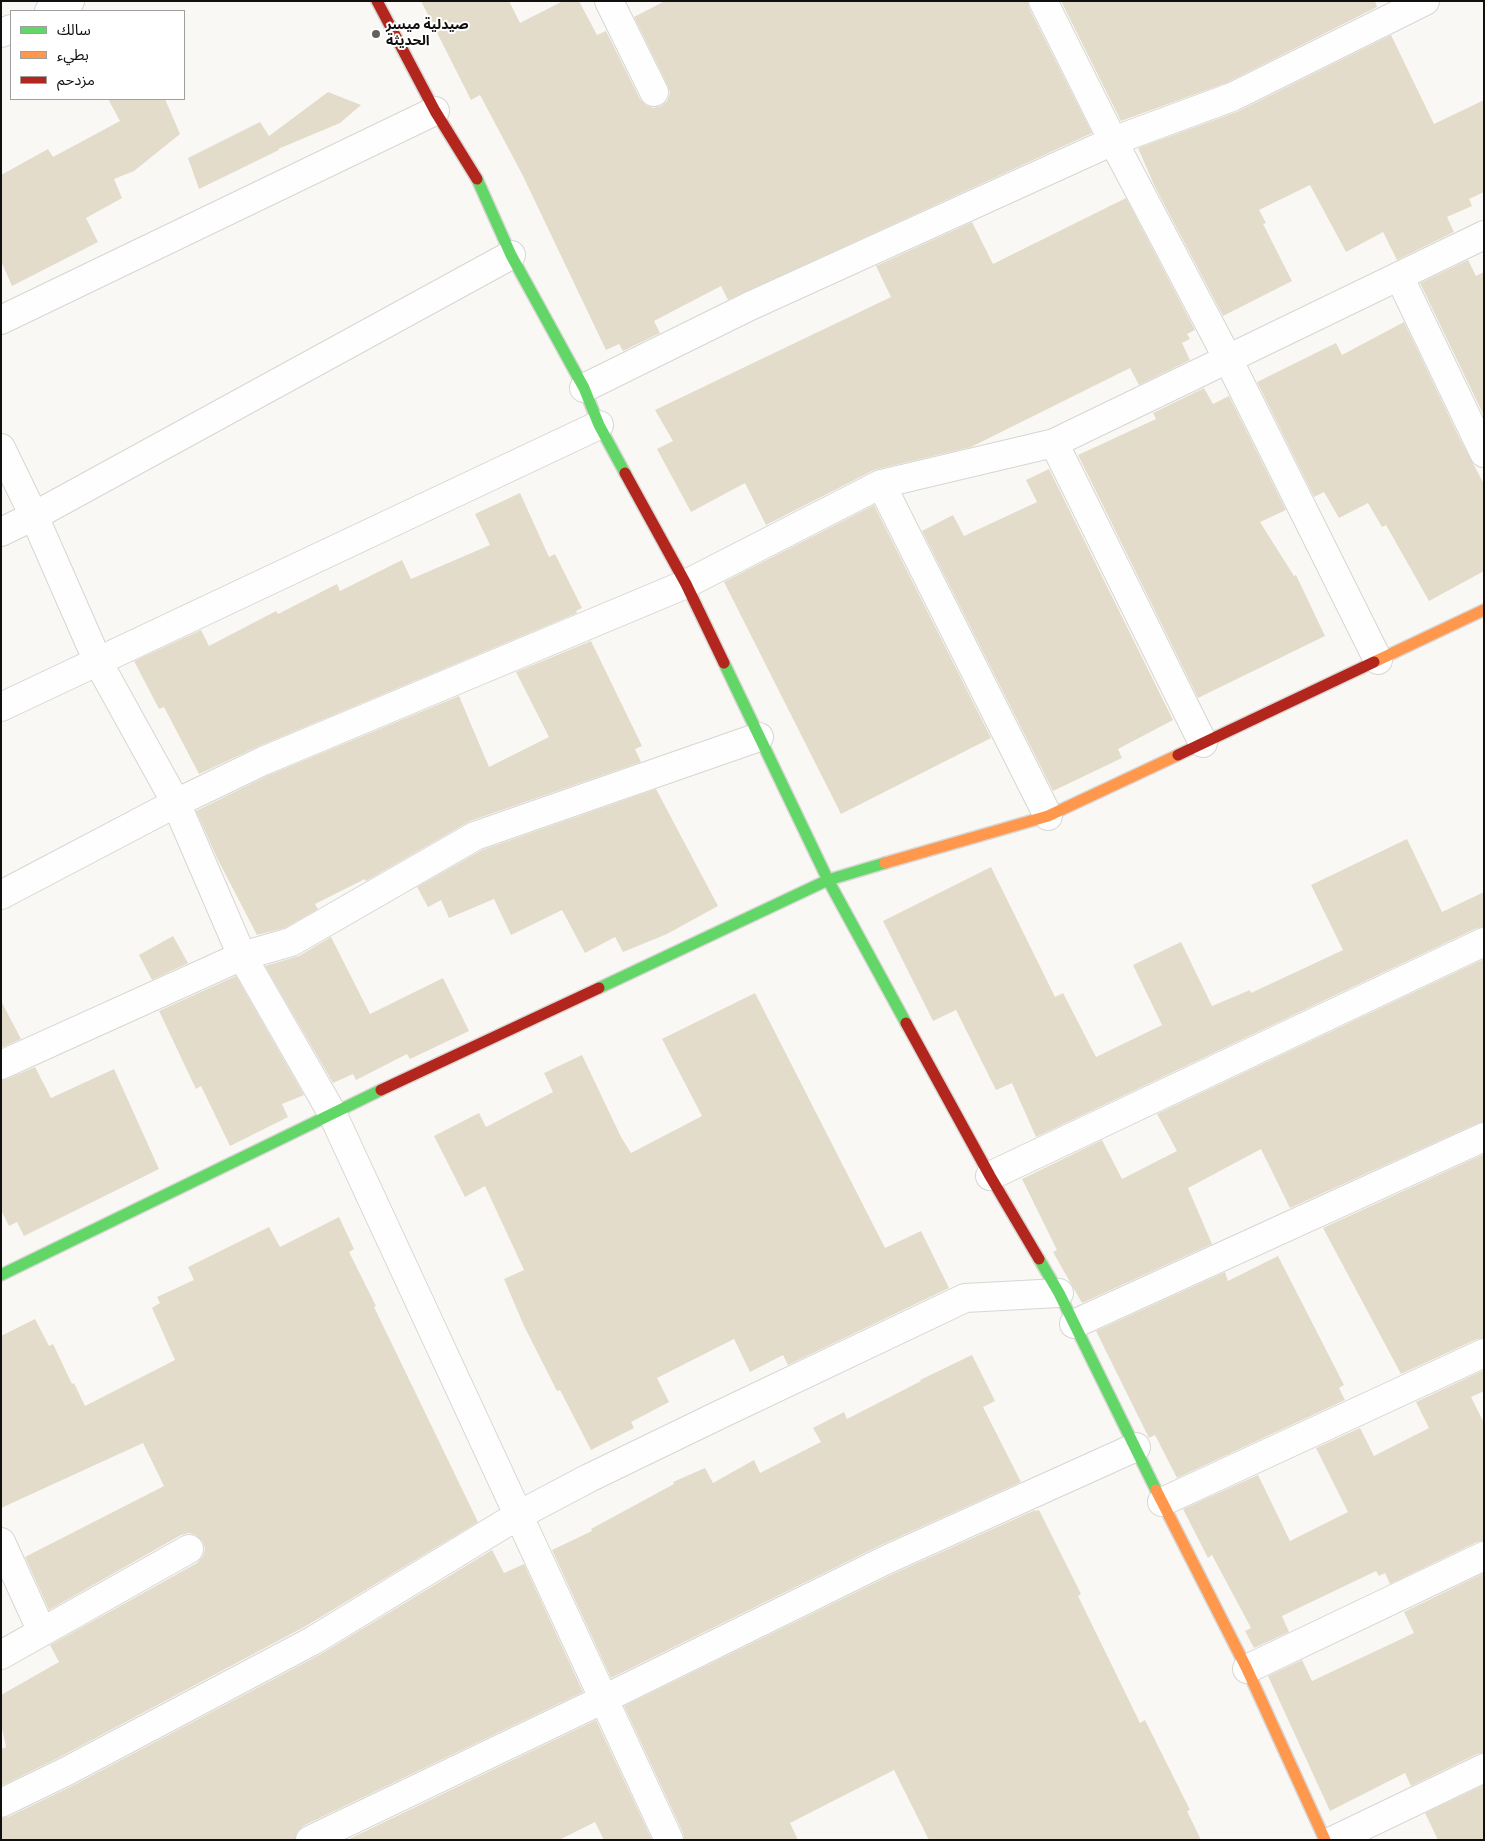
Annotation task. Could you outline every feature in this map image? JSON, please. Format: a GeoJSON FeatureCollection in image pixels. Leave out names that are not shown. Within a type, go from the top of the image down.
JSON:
{"type":"FeatureCollection","features":[{"type":"Feature","properties":{"kind":"street"},"geometry":{"type":"LineString","coordinates":[[50,10],[70,1]]}},
{"type":"Feature","properties":{"kind":"street"},"geometry":{"type":"LineString","coordinates":[[377,1],[435,111],[476,177],[511,255],[584,388],[600,425],[686,584],[828,880],[990,1176],[1059,1293],[1247,1669],[1325,1840]]}},
{"type":"Feature","properties":{"kind":"street"},"geometry":{"type":"LineString","coordinates":[[609,1],[654,92]]}},
{"type":"Feature","properties":{"kind":"street"},"geometry":{"type":"LineString","coordinates":[[1043,1],[1228,359],[1378,660]]}},
{"type":"Feature","properties":{"kind":"street"},"geometry":{"type":"LineString","coordinates":[[584,388],[750,306],[1114,141],[1232,96],[1425,1]]}},
{"type":"Feature","properties":{"kind":"street"},"geometry":{"type":"LineString","coordinates":[[1,320],[435,111]]}},
{"type":"Feature","properties":{"kind":"street"},"geometry":{"type":"LineString","coordinates":[[1,895],[176,803],[263,761],[686,584],[881,484],[1054,443],[1484,235]]}},
{"type":"Feature","properties":{"kind":"street"},"geometry":{"type":"LineString","coordinates":[[1,532],[34,516],[511,255]]}},
{"type":"Feature","properties":{"kind":"street"},"geometry":{"type":"LineString","coordinates":[[1399,276],[1484,453]]}},
{"type":"Feature","properties":{"kind":"street"},"geometry":{"type":"LineString","coordinates":[[1,707],[600,425]]}},
{"type":"Feature","properties":{"kind":"street"},"geometry":{"type":"LineString","coordinates":[[1054,443],[1203,743]]}},
{"type":"Feature","properties":{"kind":"street"},"geometry":{"type":"LineString","coordinates":[[1,448],[34,516],[98,662],[176,803],[242,956],[332,1113],[668,1840]]}},
{"type":"Feature","properties":{"kind":"street"},"geometry":{"type":"LineString","coordinates":[[881,484],[1048,816]]}},
{"type":"Feature","properties":{"kind":"street"},"geometry":{"type":"LineString","coordinates":[[1,1275],[332,1113],[828,880],[1048,816],[1484,610]]}},
{"type":"Feature","properties":{"kind":"street"},"geometry":{"type":"LineString","coordinates":[[1,1065],[242,956],[291,942],[476,836],[759,737]]}},
{"type":"Feature","properties":{"kind":"street"},"geometry":{"type":"LineString","coordinates":[[990,1176],[1484,942]]}},
{"type":"Feature","properties":{"kind":"street"},"geometry":{"type":"LineString","coordinates":[[1074,1324],[1484,1137]]}},
{"type":"Feature","properties":{"kind":"street"},"geometry":{"type":"LineString","coordinates":[[1,1803],[65,1772],[314,1640],[517,1516],[588,1478],[965,1298],[1059,1293]]}},
{"type":"Feature","properties":{"kind":"street"},"geometry":{"type":"LineString","coordinates":[[1162,1502],[1484,1353]]}},
{"type":"Feature","properties":{"kind":"street"},"geometry":{"type":"LineString","coordinates":[[310,1840],[604,1699],[888,1559],[1136,1447]]}},
{"type":"Feature","properties":{"kind":"street"},"geometry":{"type":"LineString","coordinates":[[1,1542],[42,1632]]}},
{"type":"Feature","properties":{"kind":"street"},"geometry":{"type":"LineString","coordinates":[[1,1655],[190,1549]]}},
{"type":"Feature","properties":{"kind":"street"},"geometry":{"type":"LineString","coordinates":[[1247,1669],[1484,1556]]}},
{"type":"Feature","properties":{"kind":"street"},"geometry":{"type":"LineString","coordinates":[[1334,1840],[1484,1768]]}},
{"type":"Feature","properties":{"kind":"building"},"geometry":{"type":"Polygon","coordinates":[[[421,1],[509,1],[520,23],[563,1],[579,1],[597,35],[606,31],[640,99],[646,105],[653,108],[661,106],[667,101],[670,93],[634,17],[665,1],[1028,1],[1029,8],[1092,133],[728,300],[721,286],[654,321],[660,333],[623,351],[619,344],[606,350],[522,174],[480,95],[471,100],[421,1]]]}},
{"type":"Feature","properties":{"kind":"building"},"geometry":{"type":"Polygon","coordinates":[[[1061,1],[1375,1],[1377,7],[1226,83],[1121,121],[1061,1]]]}},
{"type":"Feature","properties":{"kind":"building"},"geometry":{"type":"Polygon","coordinates":[[[1391,35],[1434,124],[1484,100],[1484,192],[1469,199],[1472,206],[1447,217],[1454,232],[1397,260],[1383,232],[1346,252],[1310,185],[1259,210],[1266,223],[1263,224],[1292,281],[1223,316],[1154,185],[1138,148],[1239,111],[1391,35]]]}},
{"type":"Feature","properties":{"kind":"building"},"geometry":{"type":"Polygon","coordinates":[[[328,92],[361,105],[340,123],[278,149],[199,189],[188,158],[260,122],[269,136],[328,92]]]}},
{"type":"Feature","properties":{"kind":"building"},"geometry":{"type":"Polygon","coordinates":[[[109,100],[165,100],[180,134],[134,171],[114,179],[122,198],[86,218],[98,242],[12,286],[1,261],[1,175],[48,149],[53,157],[120,121],[109,100]]]}},
{"type":"Feature","properties":{"kind":"building"},"geometry":{"type":"Polygon","coordinates":[[[1126,198],[1195,330],[1187,334],[1190,339],[1182,343],[1190,360],[1139,385],[1130,368],[971,447],[874,470],[766,525],[745,483],[691,512],[657,449],[673,441],[655,410],[891,297],[876,266],[972,222],[993,264],[1126,198]]]}},
{"type":"Feature","properties":{"kind":"building"},"geometry":{"type":"Polygon","coordinates":[[[1468,260],[1476,276],[1484,272],[1484,416],[1420,283],[1468,260]]]}},
{"type":"Feature","properties":{"kind":"building"},"geometry":{"type":"Polygon","coordinates":[[[1404,322],[1460,439],[1484,484],[1484,571],[1429,601],[1386,525],[1382,527],[1368,503],[1339,518],[1324,492],[1314,497],[1257,382],[1336,343],[1342,355],[1404,322]]]}},
{"type":"Feature","properties":{"kind":"building"},"geometry":{"type":"Polygon","coordinates":[[[1204,388],[1213,404],[1229,396],[1286,510],[1260,522],[1294,576],[1296,575],[1325,636],[1198,698],[1078,455],[1156,419],[1153,413],[1204,388]]]}},
{"type":"Feature","properties":{"kind":"building"},"geometry":{"type":"Polygon","coordinates":[[[1049,469],[1173,720],[1118,749],[1122,758],[1053,791],[922,531],[953,515],[964,536],[1037,502],[1026,480],[1049,469]]]}},
{"type":"Feature","properties":{"kind":"building"},"geometry":{"type":"Polygon","coordinates":[[[520,493],[549,557],[555,554],[582,608],[576,611],[577,613],[257,747],[199,774],[164,707],[159,709],[134,661],[201,630],[209,646],[276,611],[278,614],[337,584],[340,591],[402,560],[411,579],[490,545],[475,514],[520,493]]]}},
{"type":"Feature","properties":{"kind":"building"},"geometry":{"type":"Polygon","coordinates":[[[874,505],[991,738],[841,814],[724,582],[874,505]]]}},
{"type":"Feature","properties":{"kind":"building"},"geometry":{"type":"Polygon","coordinates":[[[591,641],[642,746],[635,749],[641,762],[470,821],[366,881],[365,879],[315,904],[318,909],[285,928],[257,935],[217,858],[196,811],[269,775],[459,696],[489,767],[549,737],[516,672],[591,641]]]}},
{"type":"Feature","properties":{"kind":"building"},"geometry":{"type":"Polygon","coordinates":[[[656,789],[718,906],[667,934],[623,952],[615,937],[585,953],[562,910],[511,935],[494,899],[449,918],[441,900],[428,907],[417,887],[482,850],[656,789]]]}},
{"type":"Feature","properties":{"kind":"building"},"geometry":{"type":"Polygon","coordinates":[[[1407,839],[1442,912],[1484,892],[1484,927],[1477,928],[1036,1137],[1012,1083],[996,1090],[956,1010],[933,1021],[883,921],[991,867],[1055,997],[1063,993],[1096,1057],[1162,1025],[1133,965],[1181,942],[1212,1006],[1250,990],[1251,993],[1343,950],[1311,885],[1407,839]]]}},
{"type":"Feature","properties":{"kind":"building"},"geometry":{"type":"Polygon","coordinates":[[[173,936],[188,963],[152,980],[139,955],[173,936]]]}},
{"type":"Feature","properties":{"kind":"building"},"geometry":{"type":"Polygon","coordinates":[[[331,937],[370,1014],[443,978],[469,1031],[410,1059],[407,1054],[356,1080],[353,1074],[333,1083],[265,966],[299,956],[331,937]]]}},
{"type":"Feature","properties":{"kind":"building"},"geometry":{"type":"Polygon","coordinates":[[[1484,959],[1484,1122],[1478,1123],[1290,1208],[1261,1149],[1188,1188],[1212,1244],[1082,1303],[1053,1252],[1057,1250],[1022,1179],[1102,1140],[1122,1179],[1177,1151],[1157,1114],[1484,959]]]}},
{"type":"Feature","properties":{"kind":"building"},"geometry":{"type":"Polygon","coordinates":[[[236,976],[304,1095],[282,1104],[288,1117],[230,1146],[201,1086],[196,1089],[159,1011],[236,976]]]}},
{"type":"Feature","properties":{"kind":"building"},"geometry":{"type":"Polygon","coordinates":[[[755,993],[885,1248],[921,1231],[949,1288],[788,1365],[783,1355],[750,1372],[734,1339],[657,1378],[669,1402],[631,1422],[634,1428],[591,1450],[560,1390],[557,1391],[524,1326],[504,1279],[524,1270],[485,1186],[465,1197],[434,1136],[479,1113],[486,1127],[553,1092],[544,1073],[582,1055],[621,1137],[631,1153],[702,1116],[662,1039],[755,993]]]}},
{"type":"Feature","properties":{"kind":"building"},"geometry":{"type":"Polygon","coordinates":[[[1,1001],[21,1039],[1,1048],[1,1001]]]}},
{"type":"Feature","properties":{"kind":"building"},"geometry":{"type":"Polygon","coordinates":[[[35,1067],[51,1098],[114,1069],[159,1169],[24,1236],[17,1222],[9,1226],[1,1210],[1,1080],[35,1067]]]}},
{"type":"Feature","properties":{"kind":"building"},"geometry":{"type":"Polygon","coordinates":[[[1484,1154],[1484,1338],[1477,1339],[1401,1374],[1323,1228],[1484,1154]]]}},
{"type":"Feature","properties":{"kind":"building"},"geometry":{"type":"Polygon","coordinates":[[[339,1217],[354,1249],[349,1252],[376,1306],[374,1307],[478,1522],[306,1626],[58,1758],[1,1786],[1,1749],[6,1747],[1,1724],[1,1695],[59,1662],[50,1645],[197,1563],[203,1556],[205,1549],[202,1541],[196,1535],[189,1533],[181,1535],[49,1610],[25,1557],[164,1486],[143,1443],[1,1508],[1,1336],[35,1319],[49,1346],[53,1344],[85,1406],[175,1360],[152,1308],[160,1303],[157,1297],[194,1280],[188,1267],[269,1227],[280,1247],[339,1217]]]}},
{"type":"Feature","properties":{"kind":"building"},"geometry":{"type":"Polygon","coordinates":[[[1278,1256],[1344,1385],[1339,1388],[1345,1400],[1177,1478],[1155,1435],[1149,1438],[1096,1331],[1225,1272],[1228,1281],[1278,1256]]]}},
{"type":"Feature","properties":{"kind":"building"},"geometry":{"type":"Polygon","coordinates":[[[972,1355],[995,1401],[983,1407],[1021,1482],[881,1545],[611,1678],[552,1550],[592,1531],[591,1529],[674,1484],[673,1482],[705,1468],[713,1483],[754,1460],[760,1473],[821,1442],[813,1428],[844,1412],[847,1419],[972,1355]]]}},
{"type":"Feature","properties":{"kind":"building"},"geometry":{"type":"Polygon","coordinates":[[[1484,1370],[1484,1391],[1471,1397],[1484,1423],[1484,1541],[1477,1542],[1390,1584],[1385,1573],[1379,1576],[1376,1571],[1282,1616],[1289,1632],[1254,1648],[1245,1631],[1251,1628],[1212,1555],[1208,1558],[1183,1509],[1258,1475],[1290,1541],[1348,1512],[1316,1448],[1360,1428],[1374,1456],[1429,1428],[1416,1402],[1484,1370]]]}},
{"type":"Feature","properties":{"kind":"building"},"geometry":{"type":"Polygon","coordinates":[[[1035,1510],[1039,1510],[1081,1594],[1078,1596],[1140,1723],[1145,1720],[1190,1810],[1187,1811],[1201,1840],[929,1840],[894,1770],[790,1823],[798,1840],[684,1840],[683,1833],[624,1706],[895,1573],[1035,1510]]]}},
{"type":"Feature","properties":{"kind":"building"},"geometry":{"type":"Polygon","coordinates":[[[492,1550],[504,1573],[524,1564],[583,1692],[303,1826],[297,1832],[295,1840],[1,1840],[1,1818],[8,1817],[72,1786],[321,1654],[492,1550]]]}},
{"type":"Feature","properties":{"kind":"building"},"geometry":{"type":"Polygon","coordinates":[[[1484,1573],[1484,1753],[1477,1754],[1411,1786],[1405,1773],[1330,1811],[1268,1676],[1302,1660],[1312,1681],[1414,1633],[1404,1612],[1484,1573]]]}},
{"type":"Feature","properties":{"kind":"building"},"geometry":{"type":"Polygon","coordinates":[[[596,1720],[652,1840],[604,1840],[595,1822],[559,1840],[347,1840],[596,1720]]]}},
{"type":"Feature","properties":{"kind":"building"},"geometry":{"type":"Polygon","coordinates":[[[1484,1785],[1484,1840],[1438,1840],[1425,1813],[1484,1785]]]}},
{"type":"Feature","properties":{"kind":"traffic: fast"},"geometry":{"type":"LineString","coordinates":[[477,179],[511,255],[584,388],[599,425],[625,473]]}},
{"type":"Feature","properties":{"kind":"traffic: fast"},"geometry":{"type":"LineString","coordinates":[[724,663],[828,880],[906,1023]]}},
{"type":"Feature","properties":{"kind":"traffic: fast"},"geometry":{"type":"LineString","coordinates":[[599,988],[828,880],[885,863]]}},
{"type":"Feature","properties":{"kind":"traffic: fast"},"geometry":{"type":"LineString","coordinates":[[1,1275],[381,1090]]}},
{"type":"Feature","properties":{"kind":"traffic: fast"},"geometry":{"type":"LineString","coordinates":[[1039,1259],[1059,1293],[1156,1490]]}},
{"type":"Feature","properties":{"kind":"traffic: slow"},"geometry":{"type":"LineString","coordinates":[[1374,662],[1484,610]]}},
{"type":"Feature","properties":{"kind":"traffic: slow"},"geometry":{"type":"LineString","coordinates":[[885,863],[1048,816],[1178,755]]}},
{"type":"Feature","properties":{"kind":"traffic: slow"},"geometry":{"type":"LineString","coordinates":[[1156,1490],[1247,1669],[1325,1840]]}},
{"type":"Feature","properties":{"kind":"traffic: jam"},"geometry":{"type":"LineString","coordinates":[[377,1],[435,111],[477,179]]}},
{"type":"Feature","properties":{"kind":"traffic: jam"},"geometry":{"type":"LineString","coordinates":[[625,473],[686,584],[724,663]]}},
{"type":"Feature","properties":{"kind":"traffic: jam"},"geometry":{"type":"LineString","coordinates":[[1178,755],[1374,662]]}},
{"type":"Feature","properties":{"kind":"traffic: jam"},"geometry":{"type":"LineString","coordinates":[[381,1090],[599,988]]}},
{"type":"Feature","properties":{"kind":"traffic: jam"},"geometry":{"type":"LineString","coordinates":[[906,1023],[990,1176],[1039,1259]]}},
{"type":"Feature","properties":{"kind":"place","name":"صيدلية ميسر الحديثة"},"geometry":{"type":"Point","coordinates":[376,34]}}]}
